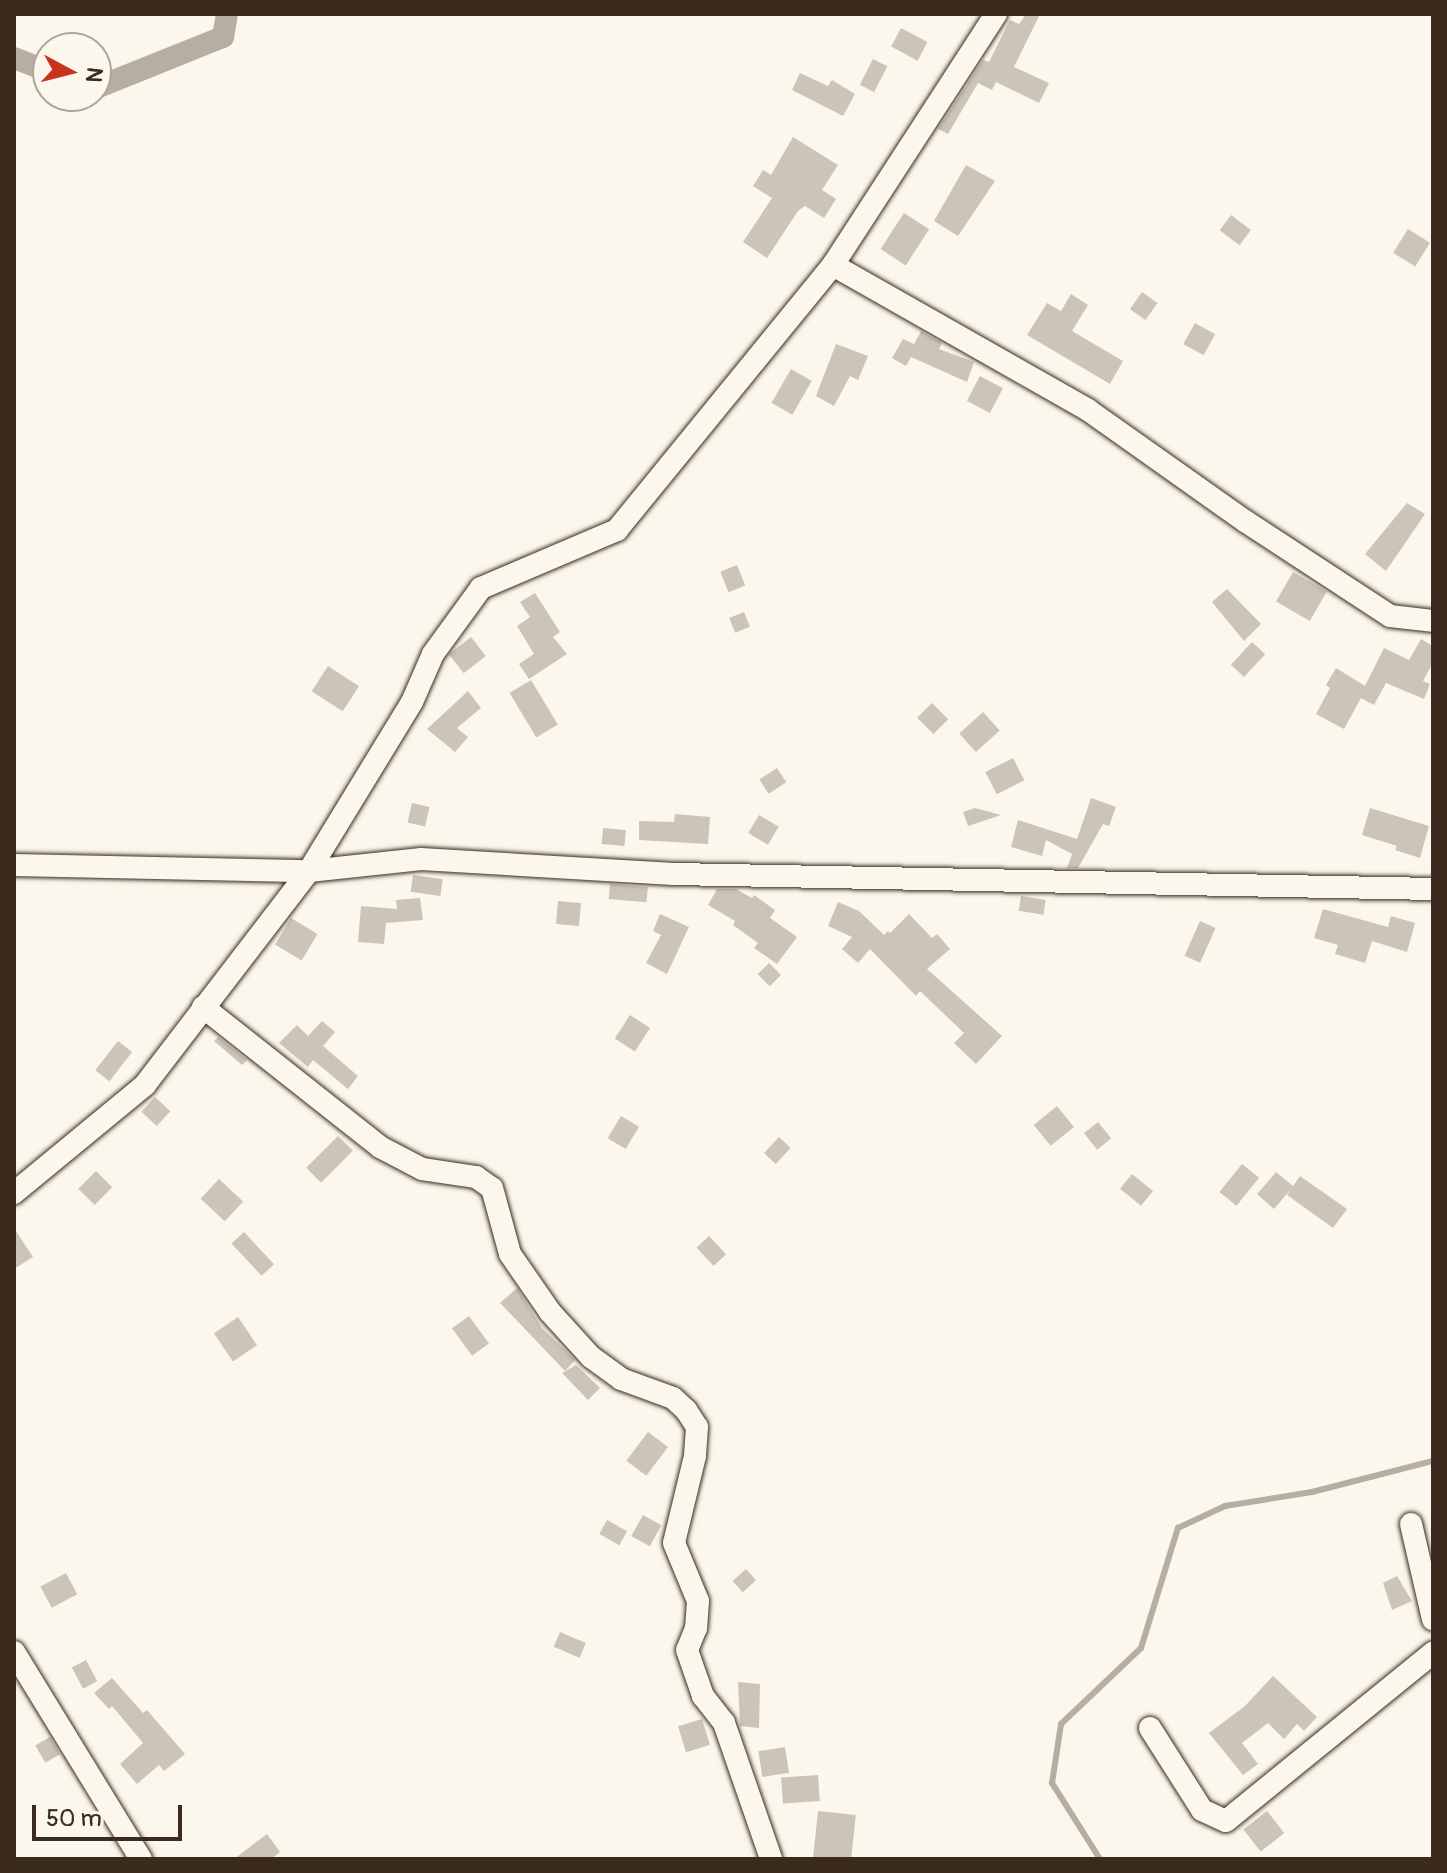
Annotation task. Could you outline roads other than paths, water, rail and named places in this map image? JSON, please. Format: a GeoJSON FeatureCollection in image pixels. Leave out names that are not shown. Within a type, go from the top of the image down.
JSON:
{"type":"FeatureCollection","features":[{"type":"Feature","properties":{"kind":"street"},"geometry":{"type":"LineString","coordinates":[[14,1193],[145,1085],[309,871],[412,702],[433,654],[481,588],[617,530],[833,265],[996,14]]}},
{"type":"Feature","properties":{"kind":"street"},"geometry":{"type":"LineString","coordinates":[[833,265],[1088,410],[1245,521],[1390,616],[1433,621]]}},
{"type":"Feature","properties":{"kind":"street"},"geometry":{"type":"LineString","coordinates":[[14,865],[309,871],[421,859],[674,874],[1433,889]]}},
{"type":"Feature","properties":{"kind":"street"},"geometry":{"type":"LineString","coordinates":[[203,1007],[380,1147],[422,1169],[476,1177],[492,1188],[510,1254],[550,1312],[591,1357],[621,1379],[673,1398],[686,1410],[697,1427],[696,1442],[674,1543],[698,1601],[696,1628],[687,1650],[703,1696],[724,1723],[771,1859]]}},
{"type":"Feature","properties":{"kind":"street"},"geometry":{"type":"LineString","coordinates":[[1411,1524],[1433,1619]]}},
{"type":"Feature","properties":{"kind":"street"},"geometry":{"type":"LineString","coordinates":[[14,1652],[141,1859]]}},
{"type":"Feature","properties":{"kind":"street"},"geometry":{"type":"LineString","coordinates":[[1150,1728],[1202,1810],[1226,1821],[1433,1653]]}},
{"type":"Feature","properties":{"kind":"waterway"},"geometry":{"type":"LineString","coordinates":[[112,82],[223,37],[227,14]]}},
{"type":"Feature","properties":{"kind":"waterway"},"geometry":{"type":"LineString","coordinates":[[14,58],[32,65]]}},
{"type":"Feature","properties":{"kind":"waterway"},"geometry":{"type":"LineString","coordinates":[[1100,1859],[1052,1783],[1061,1724],[1141,1648],[1178,1528],[1225,1506],[1312,1492],[1433,1461]]}}]}
